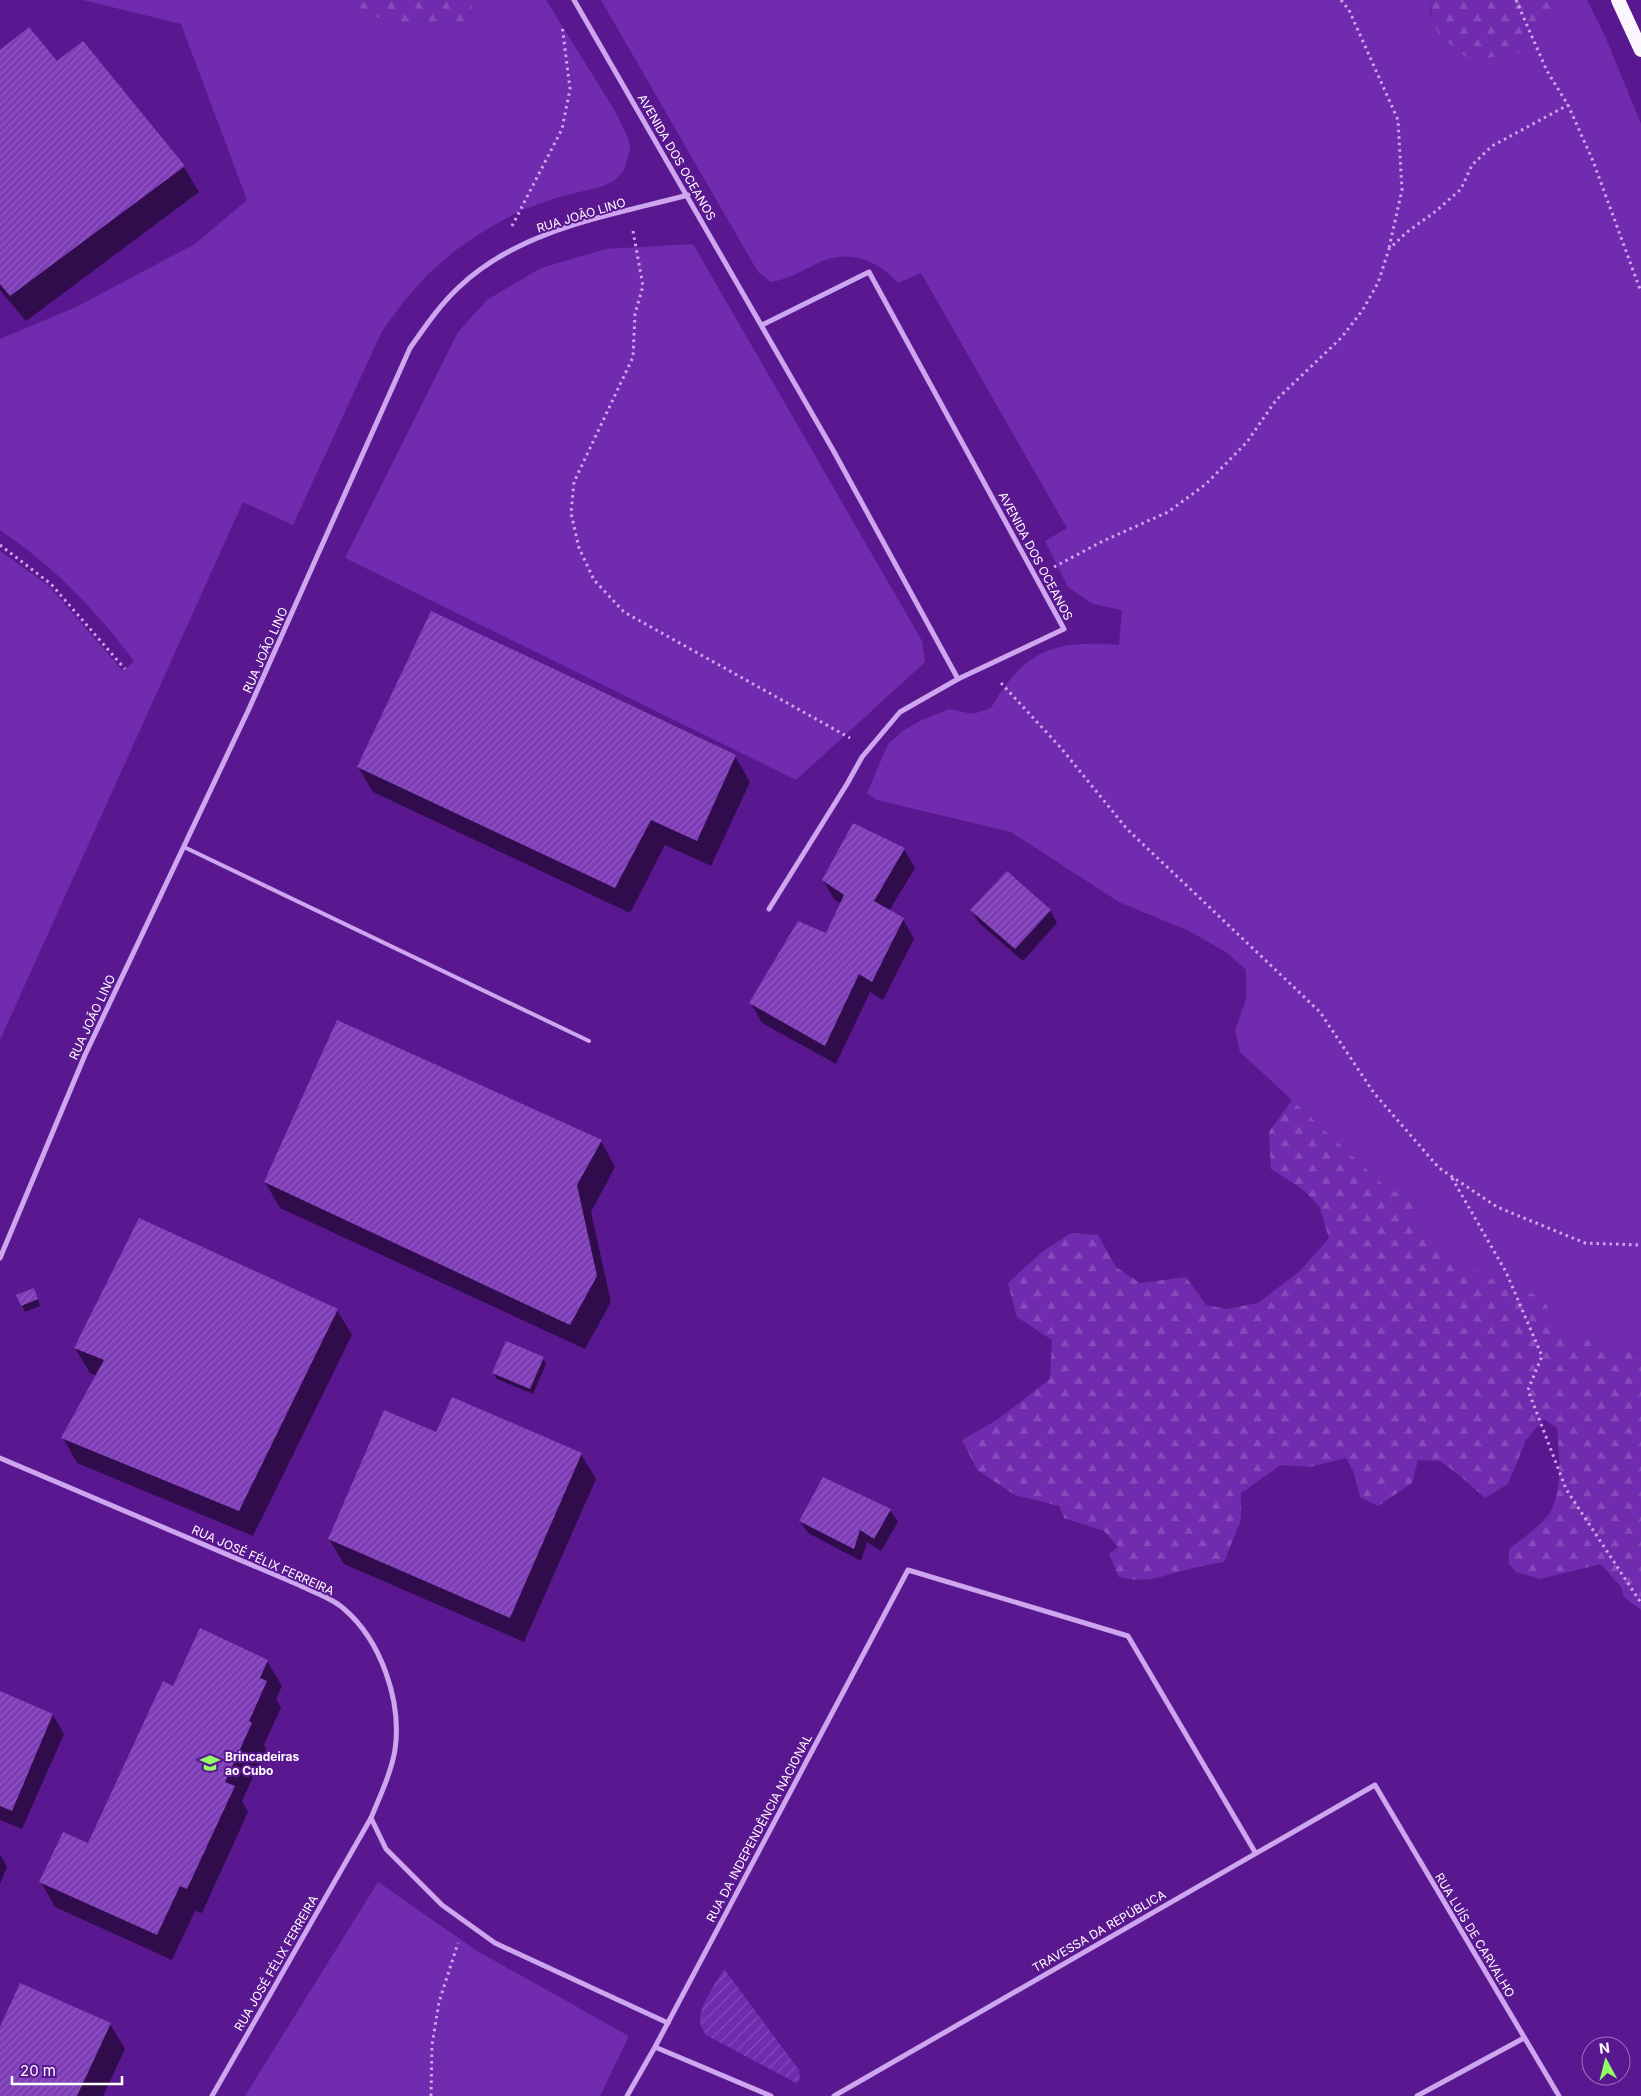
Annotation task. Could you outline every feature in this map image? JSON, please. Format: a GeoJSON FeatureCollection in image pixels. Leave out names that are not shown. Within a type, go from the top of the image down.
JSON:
{"type":"FeatureCollection","features":[{"type":"Feature","properties":{"kind":"highway"},"geometry":{"type":"LineString","coordinates":[[1618,0],[1641,50]]}},
{"type":"Feature","properties":{"kind":"street","name":"AVENIDA DOS OCEANOS"},"geometry":{"type":"LineString","coordinates":[[574,0],[762,324],[958,679],[1064,629],[869,272],[762,324]]}},
{"type":"Feature","properties":{"kind":"street","name":"RUA JOÃO LINO"},"geometry":{"type":"LineString","coordinates":[[0,1258],[85,1055],[248,711],[410,348],[435,312],[458,287],[493,260],[522,244],[559,230],[688,195]]}},
{"type":"Feature","properties":{"kind":"street"},"geometry":{"type":"LineString","coordinates":[[770,909],[847,784],[862,756],[900,712],[958,679]]}},
{"type":"Feature","properties":{"kind":"street","name":"RUA JOSÉ FÉLIX FERREIRA"},"geometry":{"type":"LineString","coordinates":[[0,1458],[299,1585],[342,1606],[361,1624],[376,1647],[386,1674],[396,1722],[395,1750],[371,1818],[212,2096]]}},
{"type":"Feature","properties":{"kind":"street","name":"RUA DA INDEPENDÊNCIA NACIONAL"},"geometry":{"type":"LineString","coordinates":[[627,2096],[655,2047],[908,1570],[1128,1636],[1255,1852]]}},
{"type":"Feature","properties":{"kind":"street","name":"TRAVESSA DA REPÚBLICA"},"geometry":{"type":"LineString","coordinates":[[834,2096],[1375,1784]]}},
{"type":"Feature","properties":{"kind":"street","name":"RUA LUÍS DE CARVALHO"},"geometry":{"type":"LineString","coordinates":[[1375,1784],[1558,2096]]}},
{"type":"Feature","properties":{"kind":"street"},"geometry":{"type":"LineString","coordinates":[[371,1818],[386,1849],[442,1905],[495,1943],[668,2022]]}},
{"type":"Feature","properties":{"kind":"street"},"geometry":{"type":"LineString","coordinates":[[1417,2096],[1524,2038]]}},
{"type":"Feature","properties":{"kind":"street"},"geometry":{"type":"LineString","coordinates":[[655,2047],[771,2096]]}},
{"type":"Feature","properties":{"kind":"lane"},"geometry":{"type":"LineString","coordinates":[[184,847],[590,1041]]}},
{"type":"Feature","properties":{"kind":"path"},"geometry":{"type":"LineString","coordinates":[[1035,575],[1057,566],[1102,541],[1168,512],[1206,484],[1247,442],[1276,400],[1341,338],[1362,311],[1378,283],[1389,249],[1402,190],[1398,120],[1349,10],[1341,0]]}},
{"type":"Feature","properties":{"kind":"path"},"geometry":{"type":"LineString","coordinates":[[1516,0],[1547,71],[1568,105],[1592,161],[1641,292]]}},
{"type":"Feature","properties":{"kind":"path"},"geometry":{"type":"LineString","coordinates":[[493,260],[562,129],[570,89],[562,20]]}},
{"type":"Feature","properties":{"kind":"path"},"geometry":{"type":"LineString","coordinates":[[1389,249],[1460,189],[1472,165],[1492,146],[1568,105]]}},
{"type":"Feature","properties":{"kind":"path"},"geometry":{"type":"LineString","coordinates":[[629,210],[643,286],[635,314],[633,357],[574,482],[571,512],[579,548],[594,580],[624,612],[869,748]]}},
{"type":"Feature","properties":{"kind":"path"},"geometry":{"type":"LineString","coordinates":[[0,546],[51,584],[125,669]]}},
{"type":"Feature","properties":{"kind":"path"},"geometry":{"type":"LineString","coordinates":[[985,666],[1061,748],[1127,828],[1320,1012],[1374,1093],[1439,1168],[1497,1207],[1585,1244],[1641,1245]]}},
{"type":"Feature","properties":{"kind":"path"},"geometry":{"type":"LineString","coordinates":[[1451,1176],[1506,1272],[1542,1356],[1528,1390],[1566,1489],[1641,1603]]}},
{"type":"Feature","properties":{"kind":"path"},"geometry":{"type":"LineString","coordinates":[[431,2096],[432,2045],[439,2002],[465,1921]]}},
{"type":"Feature","properties":{"kind":"green space"},"geometry":{"type":"Polygon","coordinates":[[[83,0],[346,0],[395,27],[470,26],[473,0],[546,0],[615,111],[629,140],[630,150],[624,170],[615,180],[604,186],[555,198],[520,211],[487,229],[457,249],[428,274],[404,301],[382,331],[293,525],[243,502],[0,1040],[0,551],[49,586],[123,671],[134,661],[120,642],[73,590],[38,558],[0,530],[0,339],[76,307],[195,244],[247,200],[181,24],[83,0]]]}},
{"type":"Feature","properties":{"kind":"green space"},"geometry":{"type":"Polygon","coordinates":[[[346,0],[473,0],[470,26],[395,27],[346,0]]]}},
{"type":"Feature","properties":{"kind":"green space"},"geometry":{"type":"Polygon","coordinates":[[[601,0],[1431,0],[1430,15],[1528,38],[1558,12],[1559,0],[1587,0],[1605,36],[1641,124],[1641,1355],[1622,1350],[1594,1338],[1572,1343],[1561,1330],[1545,1302],[1487,1278],[1465,1264],[1440,1240],[1412,1235],[1421,1203],[1386,1187],[1240,1052],[1235,1031],[1246,999],[1246,970],[1226,952],[1189,931],[1119,902],[1011,832],[877,800],[867,793],[888,744],[903,731],[920,721],[949,709],[973,714],[991,708],[1003,688],[1016,673],[1029,661],[1043,653],[1059,647],[1076,645],[1119,645],[1122,610],[1093,604],[1068,587],[1045,541],[1067,528],[921,273],[898,283],[871,262],[851,257],[829,259],[789,277],[771,282],[758,272],[601,0]]]}},
{"type":"Feature","properties":{"kind":"green space"},"geometry":{"type":"Polygon","coordinates":[[[1431,0],[1559,0],[1558,12],[1528,38],[1522,53],[1470,60],[1436,29],[1431,12],[1431,0]]]}},
{"type":"Feature","properties":{"kind":"green space"},"geometry":{"type":"Polygon","coordinates":[[[693,244],[922,641],[925,662],[796,780],[345,558],[458,332],[487,300],[541,268],[606,249],[693,244]]]}},
{"type":"Feature","properties":{"kind":"green space"},"geometry":{"type":"Polygon","coordinates":[[[1292,1100],[1386,1187],[1421,1203],[1413,1235],[1440,1240],[1465,1264],[1487,1278],[1522,1287],[1545,1302],[1561,1330],[1572,1343],[1594,1338],[1622,1350],[1641,1355],[1641,1610],[1624,1597],[1621,1587],[1601,1564],[1540,1579],[1516,1572],[1509,1564],[1509,1549],[1549,1515],[1558,1489],[1559,1448],[1557,1428],[1544,1419],[1526,1440],[1508,1484],[1485,1498],[1440,1461],[1418,1460],[1412,1483],[1378,1506],[1360,1497],[1354,1473],[1346,1458],[1310,1467],[1281,1465],[1241,1493],[1241,1520],[1224,1562],[1138,1580],[1119,1577],[1109,1554],[1118,1547],[1104,1531],[1064,1518],[1059,1506],[1015,1495],[977,1470],[962,1440],[997,1420],[1050,1379],[1052,1340],[1017,1317],[1008,1283],[1043,1251],[1071,1233],[1098,1235],[1116,1267],[1140,1283],[1186,1277],[1206,1305],[1226,1309],[1258,1303],[1300,1271],[1329,1238],[1319,1206],[1301,1188],[1271,1169],[1269,1132],[1292,1100]]]}},
{"type":"Feature","properties":{"kind":"green space"},"geometry":{"type":"Polygon","coordinates":[[[378,1882],[477,1951],[629,2036],[600,2096],[245,2096],[378,1882]]]}},
{"type":"Feature","properties":{"kind":"green space"},"geometry":{"type":"Polygon","coordinates":[[[724,1969],[799,2070],[800,2080],[796,2083],[706,2035],[702,2028],[700,2015],[709,1994],[724,1969]]]}},
{"type":"Feature","properties":{"kind":"building"},"geometry":{"type":"Polygon","coordinates":[[[29,27],[57,61],[83,41],[185,166],[10,296],[0,284],[0,50],[29,27]]]}},
{"type":"Feature","properties":{"kind":"building"},"geometry":{"type":"Polygon","coordinates":[[[431,611],[736,755],[697,841],[651,820],[615,888],[357,767],[431,611]]]}},
{"type":"Feature","properties":{"kind":"building"},"geometry":{"type":"Polygon","coordinates":[[[853,823],[905,848],[874,901],[904,918],[872,982],[859,974],[825,1046],[749,1003],[798,921],[826,933],[844,895],[822,880],[853,823]]]}},
{"type":"Feature","properties":{"kind":"building"},"geometry":{"type":"Polygon","coordinates":[[[1007,871],[1051,910],[1015,949],[970,910],[1007,871]]]}},
{"type":"Feature","properties":{"kind":"building"},"geometry":{"type":"Polygon","coordinates":[[[337,1020],[602,1140],[577,1185],[597,1276],[570,1325],[264,1182],[337,1020]]]}},
{"type":"Feature","properties":{"kind":"building"},"geometry":{"type":"Polygon","coordinates":[[[139,1218],[338,1309],[239,1511],[61,1438],[104,1360],[74,1348],[139,1218]]]}},
{"type":"Feature","properties":{"kind":"building"},"geometry":{"type":"Polygon","coordinates":[[[34,1288],[38,1299],[21,1306],[16,1295],[34,1288]]]}},
{"type":"Feature","properties":{"kind":"building"},"geometry":{"type":"Polygon","coordinates":[[[506,1341],[544,1357],[530,1389],[492,1373],[506,1341]]]}},
{"type":"Feature","properties":{"kind":"building"},"geometry":{"type":"Polygon","coordinates":[[[452,1397],[582,1453],[510,1618],[328,1539],[384,1410],[436,1432],[452,1397]]]}},
{"type":"Feature","properties":{"kind":"building"},"geometry":{"type":"Polygon","coordinates":[[[823,1477],[891,1509],[874,1539],[860,1530],[854,1549],[799,1521],[823,1477]]]}},
{"type":"Feature","properties":{"kind":"building"},"geometry":{"type":"Polygon","coordinates":[[[200,1628],[268,1660],[260,1678],[267,1681],[249,1721],[252,1723],[225,1782],[235,1786],[187,1889],[180,1886],[157,1935],[39,1882],[63,1832],[88,1843],[163,1681],[173,1686],[200,1628]]]}},
{"type":"Feature","properties":{"kind":"building"},"geometry":{"type":"Polygon","coordinates":[[[0,1691],[53,1714],[12,1811],[0,1806],[0,1691]]]}},
{"type":"Feature","properties":{"kind":"building"},"geometry":{"type":"Polygon","coordinates":[[[20,1983],[111,2023],[77,2096],[0,2096],[0,2027],[20,1983]]]}},
{"type":"Feature","properties":{"kind":"place","name":"Brincadeiras ao Cubo"},"geometry":{"type":"Point","coordinates":[210,1763]}}]}
